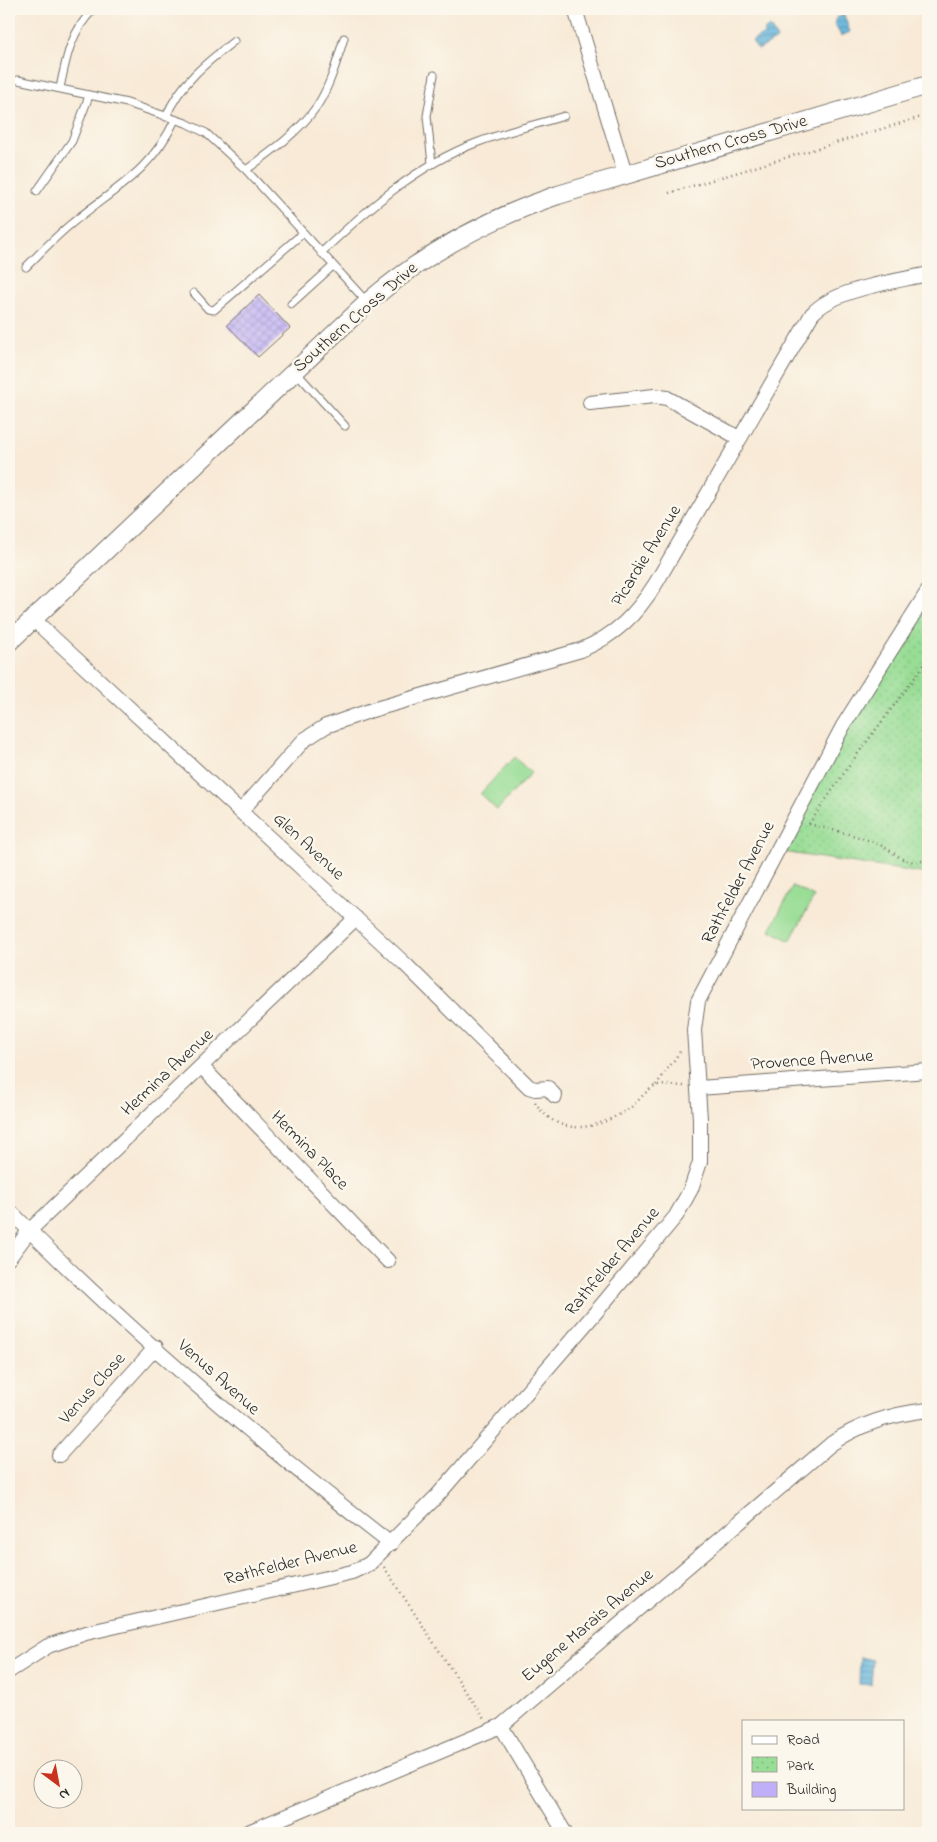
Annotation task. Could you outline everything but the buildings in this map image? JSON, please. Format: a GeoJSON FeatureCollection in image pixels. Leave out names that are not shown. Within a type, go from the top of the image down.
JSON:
{"type":"FeatureCollection","features":[{"type":"Feature","properties":{"kind":"street"},"geometry":{"type":"LineString","coordinates":[[575,9],[626,174]]}},
{"type":"Feature","properties":{"kind":"street","name":"Southern Cross Drive"},"geometry":{"type":"LineString","coordinates":[[9,642],[368,302],[429,255],[473,229],[528,205],[626,174],[928,85]]}},
{"type":"Feature","properties":{"kind":"street","name":"Picardie Avenue"},"geometry":{"type":"LineString","coordinates":[[242,810],[304,740],[326,726],[372,710],[581,650],[617,630],[645,601],[804,325],[819,307],[840,296],[928,274]]}},
{"type":"Feature","properties":{"kind":"street"},"geometry":{"type":"LineString","coordinates":[[590,403],[654,396],[667,398],[739,438]]}},
{"type":"Feature","properties":{"kind":"street","name":"Rathfelder Avenue"},"geometry":{"type":"LineString","coordinates":[[9,1671],[41,1651],[67,1638],[352,1572],[377,1558],[482,1445],[676,1216],[691,1189],[700,1162],[699,1088],[694,1036],[695,1012],[698,1001],[844,726],[928,591]]}},
{"type":"Feature","properties":{"kind":"street","name":"Glen Avenue"},"geometry":{"type":"LineString","coordinates":[[33,619],[166,744],[242,810],[532,1089],[548,1088],[555,1096]]}},
{"type":"Feature","properties":{"kind":"street","name":"Hermina Avenue"},"geometry":{"type":"LineString","coordinates":[[9,1258],[29,1231],[356,918]]}},
{"type":"Feature","properties":{"kind":"street","name":"Hermina Place"},"geometry":{"type":"LineString","coordinates":[[202,1067],[388,1261]]}},
{"type":"Feature","properties":{"kind":"street","name":"Provence Avenue"},"geometry":{"type":"LineString","coordinates":[[699,1088],[928,1071]]}},
{"type":"Feature","properties":{"kind":"street","name":"Venus Avenue"},"geometry":{"type":"LineString","coordinates":[[9,1210],[29,1231],[266,1446],[391,1544]]}},
{"type":"Feature","properties":{"kind":"street","name":"Venus Close"},"geometry":{"type":"LineString","coordinates":[[59,1455],[156,1347]]}},
{"type":"Feature","properties":{"kind":"street","name":"Eugene Marais Avenue"},"geometry":{"type":"LineString","coordinates":[[246,1833],[496,1728],[831,1444],[862,1425],[928,1410]]}},
{"type":"Feature","properties":{"kind":"street"},"geometry":{"type":"LineString","coordinates":[[496,1728],[565,1833]]}},
{"type":"Feature","properties":{"kind":"lane"},"geometry":{"type":"LineString","coordinates":[[60,88],[65,64],[76,30],[94,9]]}},
{"type":"Feature","properties":{"kind":"lane"},"geometry":{"type":"LineString","coordinates":[[246,170],[297,129],[317,106],[331,78],[344,38]]}},
{"type":"Feature","properties":{"kind":"lane"},"geometry":{"type":"LineString","coordinates":[[166,117],[178,92],[202,68],[234,41]]}},
{"type":"Feature","properties":{"kind":"lane"},"geometry":{"type":"LineString","coordinates":[[432,164],[427,128],[434,75]]}},
{"type":"Feature","properties":{"kind":"lane"},"geometry":{"type":"LineString","coordinates":[[18,80],[127,103],[206,133],[246,170],[368,302]]}},
{"type":"Feature","properties":{"kind":"lane"},"geometry":{"type":"LineString","coordinates":[[37,191],[72,141],[89,96]]}},
{"type":"Feature","properties":{"kind":"lane"},"geometry":{"type":"LineString","coordinates":[[322,253],[379,202],[432,164],[476,143],[564,116]]}},
{"type":"Feature","properties":{"kind":"lane"},"geometry":{"type":"LineString","coordinates":[[26,267],[70,225],[126,183],[154,156],[166,139],[175,120]]}},
{"type":"Feature","properties":{"kind":"lane"},"geometry":{"type":"LineString","coordinates":[[194,293],[208,309],[214,310],[303,233]]}},
{"type":"Feature","properties":{"kind":"lane"},"geometry":{"type":"LineString","coordinates":[[291,304],[334,266]]}},
{"type":"Feature","properties":{"kind":"lane"},"geometry":{"type":"LineString","coordinates":[[294,371],[345,426]]}},
{"type":"Feature","properties":{"kind":"path"},"geometry":{"type":"LineString","coordinates":[[669,193],[928,115]]}},
{"type":"Feature","properties":{"kind":"path"},"geometry":{"type":"LineString","coordinates":[[809,824],[856,756],[928,660]]}},
{"type":"Feature","properties":{"kind":"path"},"geometry":{"type":"LineString","coordinates":[[794,819],[879,845],[900,860],[915,863],[928,860]]}},
{"type":"Feature","properties":{"kind":"path"},"geometry":{"type":"LineString","coordinates":[[532,1089],[534,1100],[542,1112],[554,1123],[574,1129],[597,1124],[630,1107],[656,1084],[694,1036]]}},
{"type":"Feature","properties":{"kind":"path"},"geometry":{"type":"LineString","coordinates":[[656,1084],[699,1088]]}},
{"type":"Feature","properties":{"kind":"path"},"geometry":{"type":"LineString","coordinates":[[377,1558],[496,1728]]}},
{"type":"Feature","properties":{"kind":"green space"},"geometry":{"type":"Polygon","coordinates":[[[928,591],[928,874],[778,850],[928,591]]]}},
{"type":"Feature","properties":{"kind":"green space"},"geometry":{"type":"Polygon","coordinates":[[[514,757],[531,773],[497,810],[480,794],[514,757]]]}},
{"type":"Feature","properties":{"kind":"green space"},"geometry":{"type":"Polygon","coordinates":[[[793,886],[814,897],[790,941],[770,930],[793,886]]]}},
{"type":"Feature","properties":{"kind":"water"},"geometry":{"type":"Polygon","coordinates":[[[844,15],[850,32],[841,36],[834,23],[836,18],[844,15]]]}},
{"type":"Feature","properties":{"kind":"water"},"geometry":{"type":"Polygon","coordinates":[[[770,27],[777,39],[758,50],[752,41],[764,34],[765,30],[770,27]]]}},
{"type":"Feature","properties":{"kind":"water"},"geometry":{"type":"Polygon","coordinates":[[[860,1657],[873,1660],[871,1685],[859,1684],[860,1657]]]}}]}
